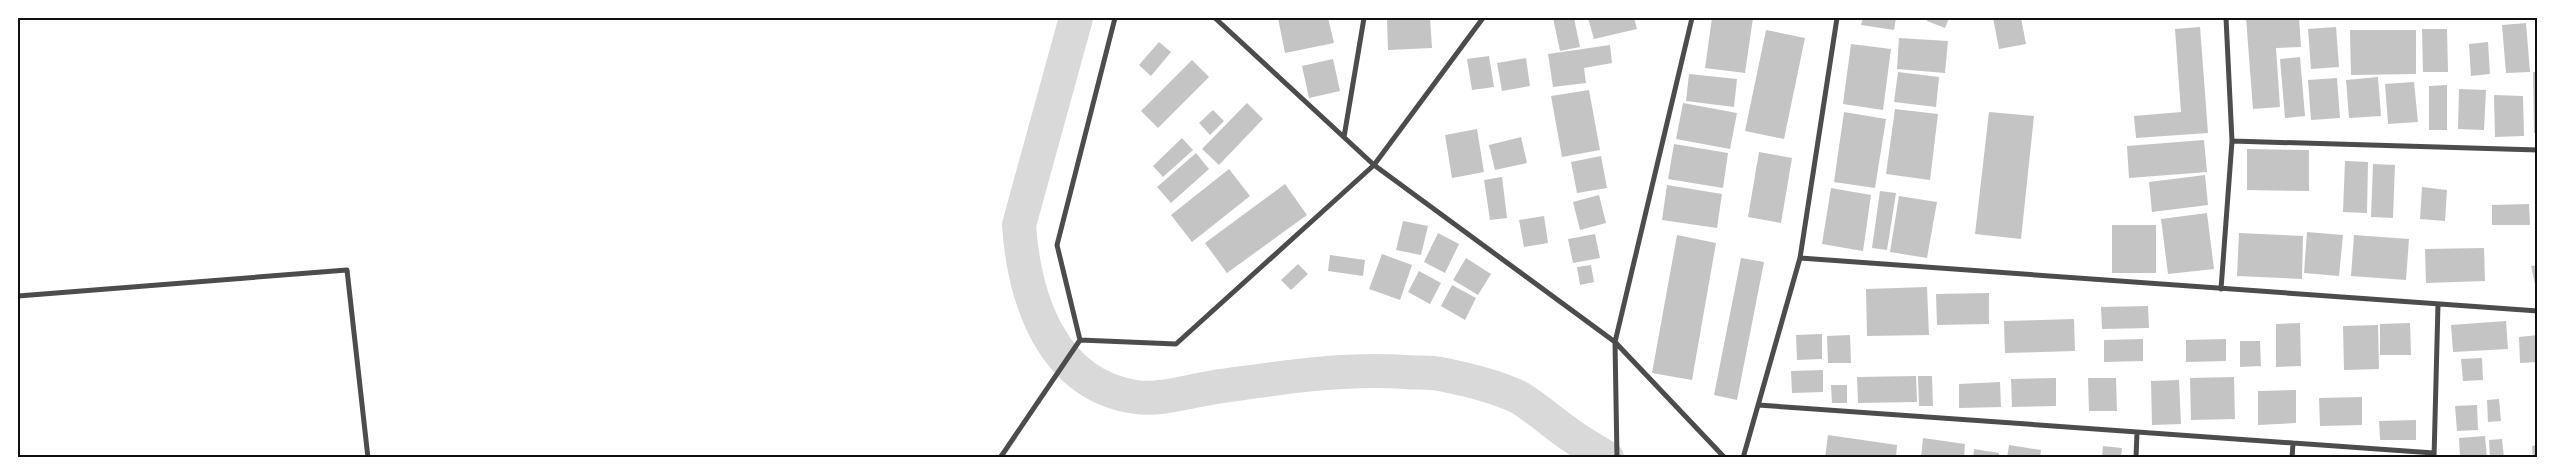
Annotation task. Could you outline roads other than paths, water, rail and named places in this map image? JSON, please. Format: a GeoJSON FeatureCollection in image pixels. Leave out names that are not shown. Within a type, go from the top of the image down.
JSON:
{"type":"FeatureCollection","features":[{"type":"Feature","properties":{"kind":"street"},"geometry":{"type":"LineString","coordinates":[[1000,458],[1079,341],[1057,244],[1115,18]]}},
{"type":"Feature","properties":{"kind":"street"},"geometry":{"type":"LineString","coordinates":[[1215,18],[1374,164],[1615,342],[1725,458]]}},
{"type":"Feature","properties":{"kind":"street"},"geometry":{"type":"LineString","coordinates":[[1344,137],[1364,18]]}},
{"type":"Feature","properties":{"kind":"street"},"geometry":{"type":"LineString","coordinates":[[1079,341],[1176,344],[1374,164],[1483,18]]}},
{"type":"Feature","properties":{"kind":"street"},"geometry":{"type":"LineString","coordinates":[[1617,458],[1615,342],[1692,18]]}},
{"type":"Feature","properties":{"kind":"street"},"geometry":{"type":"LineString","coordinates":[[1743,458],[1800,258],[1837,18]]}},
{"type":"Feature","properties":{"kind":"street"},"geometry":{"type":"LineString","coordinates":[[2221,289],[2232,141],[2226,18]]}},
{"type":"Feature","properties":{"kind":"street"},"geometry":{"type":"LineString","coordinates":[[2232,141],[2538,150]]}},
{"type":"Feature","properties":{"kind":"street"},"geometry":{"type":"LineString","coordinates":[[1800,258],[2538,311]]}},
{"type":"Feature","properties":{"kind":"street"},"geometry":{"type":"LineString","coordinates":[[18,296],[347,270],[368,458]]}},
{"type":"Feature","properties":{"kind":"street"},"geometry":{"type":"LineString","coordinates":[[1758,405],[2293,443],[2434,455],[2438,304]]}},
{"type":"Feature","properties":{"kind":"street"},"geometry":{"type":"LineString","coordinates":[[2136,458],[2137,432]]}},
{"type":"Feature","properties":{"kind":"street"},"geometry":{"type":"LineString","coordinates":[[2292,458],[2293,443]]}},
{"type":"Feature","properties":{"kind":"waterway"},"geometry":{"type":"LineString","coordinates":[[1076,18],[1019,225],[1027,281],[1036,308],[1048,334],[1063,356],[1083,375],[1107,389],[1146,398],[1268,379],[1336,372],[1382,371],[1440,374],[1491,386],[1520,398],[1576,439],[1607,458]]}}]}
